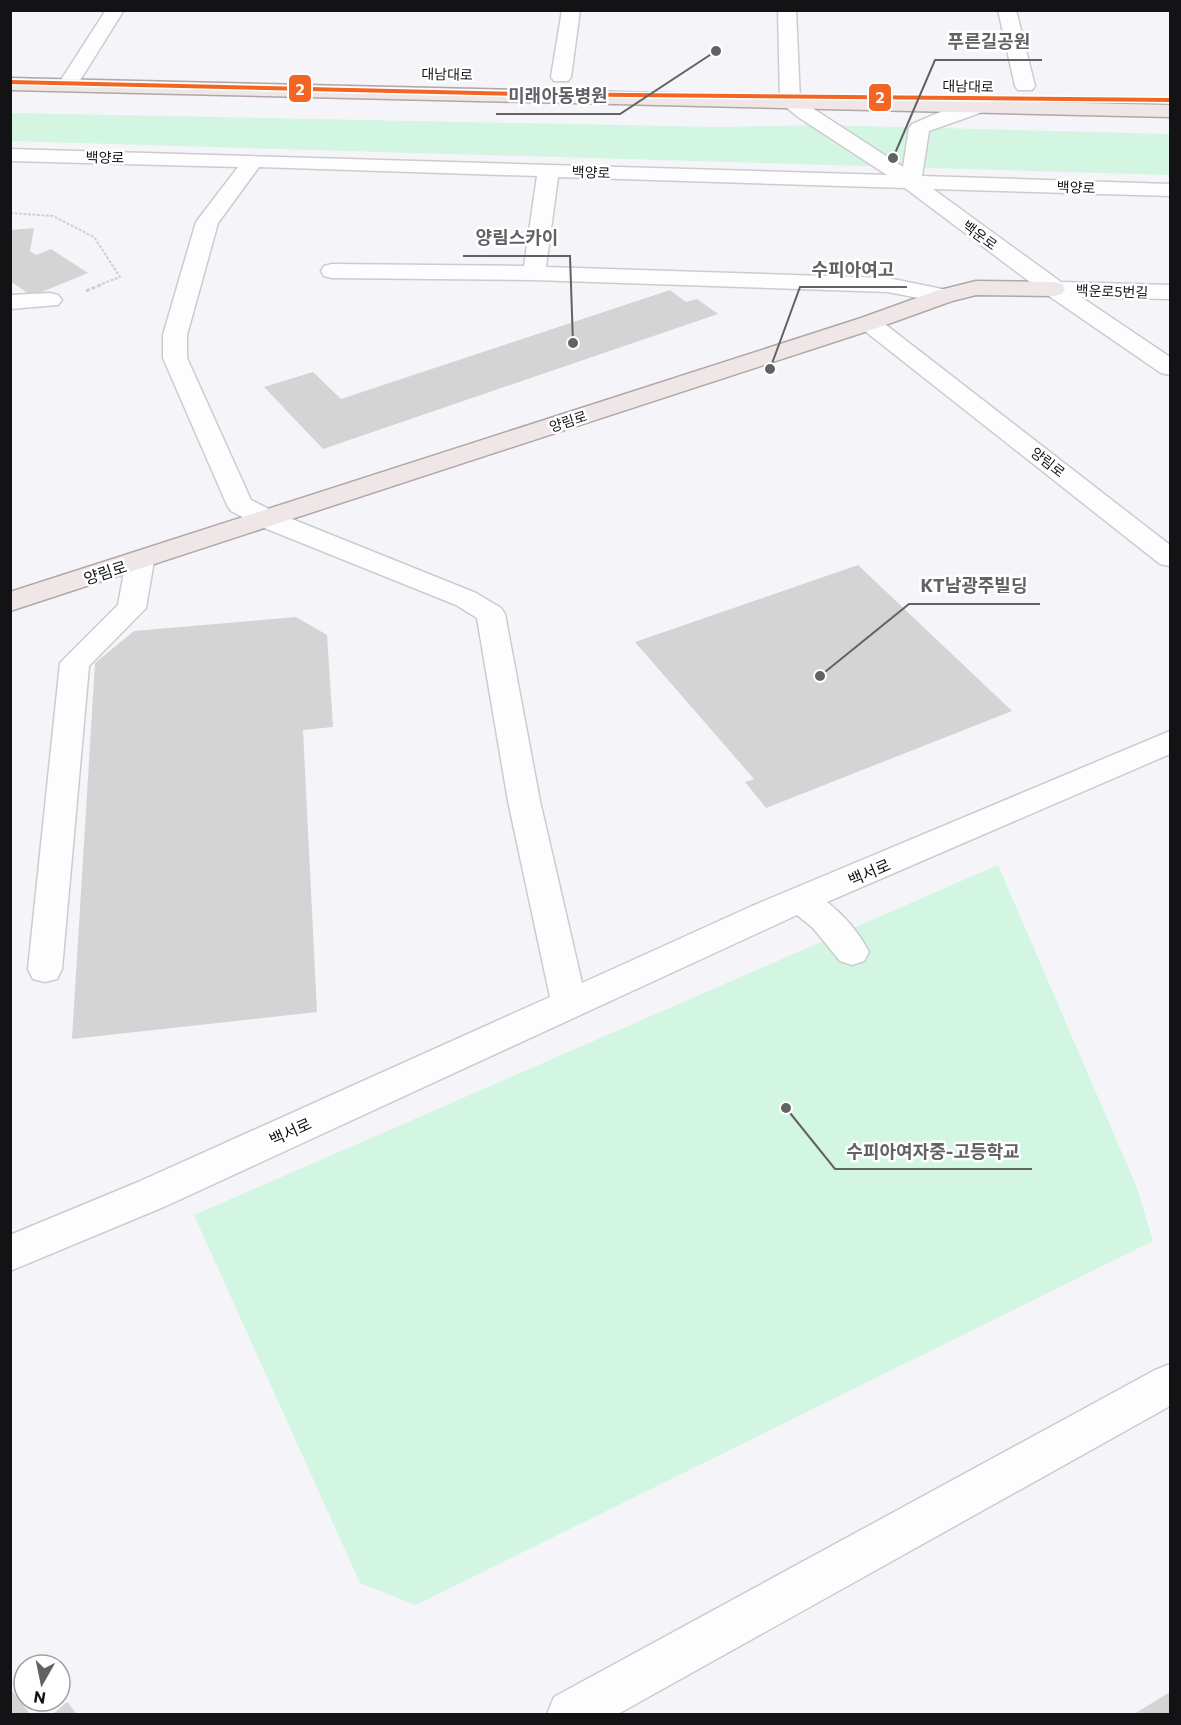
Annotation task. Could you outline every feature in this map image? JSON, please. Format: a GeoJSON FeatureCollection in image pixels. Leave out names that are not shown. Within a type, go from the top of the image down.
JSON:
{"type":"FeatureCollection","features":[{"type":"Feature","properties":{"kind":"main road"},"geometry":{"type":"LineString","coordinates":[[57,66],[102,67]]}},
{"type":"Feature","properties":{"kind":"main road"},"geometry":{"type":"LineString","coordinates":[[538,76],[584,77]]}},
{"type":"Feature","properties":{"kind":"main road","name":"대남대로"},"geometry":{"type":"LineString","coordinates":[[698,80],[790,92],[884,84]]}},
{"type":"Feature","properties":{"kind":"main road","name":"대남대로"},"geometry":{"type":"LineString","coordinates":[[10,84],[790,92],[984,105],[1170,111]]}},
{"type":"Feature","properties":{"kind":"main road","name":"대남대로"},"geometry":{"type":"LineString","coordinates":[[1002,86],[1048,87]]}},
{"type":"Feature","properties":{"kind":"main road","name":"양림로"},"geometry":{"type":"LineString","coordinates":[[10,603],[869,323],[944,296],[976,288],[1054,289]]}},
{"type":"Feature","properties":{"kind":"street"},"geometry":{"type":"LineString","coordinates":[[67,86],[115,10]]}},
{"type":"Feature","properties":{"kind":"street"},"geometry":{"type":"LineString","coordinates":[[561,76],[571,10]]}},
{"type":"Feature","properties":{"kind":"street"},"geometry":{"type":"LineString","coordinates":[[787,10],[790,92]]}},
{"type":"Feature","properties":{"kind":"street"},"geometry":{"type":"LineString","coordinates":[[1008,10],[1025,86]]}},
{"type":"Feature","properties":{"kind":"street","name":"백운로"},"geometry":{"type":"LineString","coordinates":[[790,92],[820,125],[911,182],[1054,289],[1170,368]]}},
{"type":"Feature","properties":{"kind":"street","name":"대남대로"},"geometry":{"type":"LineString","coordinates":[[911,182],[919,128],[984,105]]}},
{"type":"Feature","properties":{"kind":"street","name":"백양로"},"geometry":{"type":"LineString","coordinates":[[10,155],[253,160],[1170,190]]}},
{"type":"Feature","properties":{"kind":"street"},"geometry":{"type":"LineString","coordinates":[[253,160],[207,222],[175,335],[175,358],[240,506],[466,599],[491,614],[524,801],[569,1005]]}},
{"type":"Feature","properties":{"kind":"street"},"geometry":{"type":"LineString","coordinates":[[534,273],[548,171]]}},
{"type":"Feature","properties":{"kind":"street","name":"양림로"},"geometry":{"type":"LineString","coordinates":[[332,271],[534,273],[888,285],[944,296]]}},
{"type":"Feature","properties":{"kind":"street","name":"백운로5번길"},"geometry":{"type":"LineString","coordinates":[[1054,289],[1170,292]]}},
{"type":"Feature","properties":{"kind":"street"},"geometry":{"type":"LineString","coordinates":[[10,302],[50,300]]}},
{"type":"Feature","properties":{"kind":"street","name":"양림로"},"geometry":{"type":"LineString","coordinates":[[869,323],[1170,558]]}},
{"type":"Feature","properties":{"kind":"street"},"geometry":{"type":"LineString","coordinates":[[45,969],[75,663],[132,608],[140,561]]}},
{"type":"Feature","properties":{"kind":"street","name":"백서로"},"geometry":{"type":"LineString","coordinates":[[10,1254],[152,1194],[802,900],[1170,742]]}},
{"type":"Feature","properties":{"kind":"street"},"geometry":{"type":"LineString","coordinates":[[802,900],[825,919],[852,952]]}},
{"type":"Feature","properties":{"kind":"street"},"geometry":{"type":"LineString","coordinates":[[571,1714],[1170,1384]]}},
{"type":"Feature","properties":{"kind":"path"},"geometry":{"type":"LineString","coordinates":[[10,213],[53,216],[94,237],[120,277],[94,289],[50,300]]}},
{"type":"Feature","properties":{"kind":"green space"},"geometry":{"type":"Polygon","coordinates":[[[11,113],[718,127],[820,125],[1170,134],[1170,175],[11,141],[11,113]]]}},
{"type":"Feature","properties":{"kind":"green space"},"geometry":{"type":"Polygon","coordinates":[[[998,865],[1137,1188],[1153,1241],[416,1605],[360,1583],[194,1215],[998,865]]]}},
{"type":"Feature","properties":{"kind":"building"},"geometry":{"type":"Polygon","coordinates":[[[34,228],[30,251],[36,255],[51,249],[88,273],[32,296],[10,281],[10,230],[34,228]]]}},
{"type":"Feature","properties":{"kind":"building"},"geometry":{"type":"Polygon","coordinates":[[[670,290],[686,302],[697,299],[718,314],[323,449],[264,387],[313,372],[341,399],[670,290]]]}},
{"type":"Feature","properties":{"kind":"building"},"geometry":{"type":"Polygon","coordinates":[[[858,565],[1012,711],[766,808],[745,782],[754,779],[635,642],[858,565]]]}},
{"type":"Feature","properties":{"kind":"building"},"geometry":{"type":"Polygon","coordinates":[[[296,617],[327,635],[333,727],[303,730],[317,1012],[72,1039],[95,663],[134,631],[296,617]]]}},
{"type":"Feature","properties":{"kind":"building"},"geometry":{"type":"Polygon","coordinates":[[[10,1688],[12,1713],[30,1714],[10,1714],[10,1688]]]}},
{"type":"Feature","properties":{"kind":"building"},"geometry":{"type":"Polygon","coordinates":[[[1170,1692],[1170,1714],[1134,1714],[1170,1692]]]}},
{"type":"Feature","properties":{"kind":"building"},"geometry":{"type":"Polygon","coordinates":[[[72,1708],[77,1714],[53,1714],[72,1713],[72,1708]]]}},
{"type":"Feature","properties":{"kind":"transit line","name":"2"},"geometry":{"type":"LineString","coordinates":[[10,82],[525,94],[1170,100]]}},
{"type":"Feature","properties":{"kind":"place","name":"미래아동병원"},"geometry":{"type":"Point","coordinates":[716,51]}},
{"type":"Feature","properties":{"kind":"place","name":"푸른길공원"},"geometry":{"type":"Point","coordinates":[893,158]}},
{"type":"Feature","properties":{"kind":"place","name":"양림스카이"},"geometry":{"type":"Point","coordinates":[573,343]}},
{"type":"Feature","properties":{"kind":"place","name":"수피아여고"},"geometry":{"type":"Point","coordinates":[770,369]}},
{"type":"Feature","properties":{"kind":"place","name":"KT남광주빌딩"},"geometry":{"type":"Point","coordinates":[820,676]}},
{"type":"Feature","properties":{"kind":"place","name":"수피아여자중-고등학교"},"geometry":{"type":"Point","coordinates":[786,1108]}}]}
